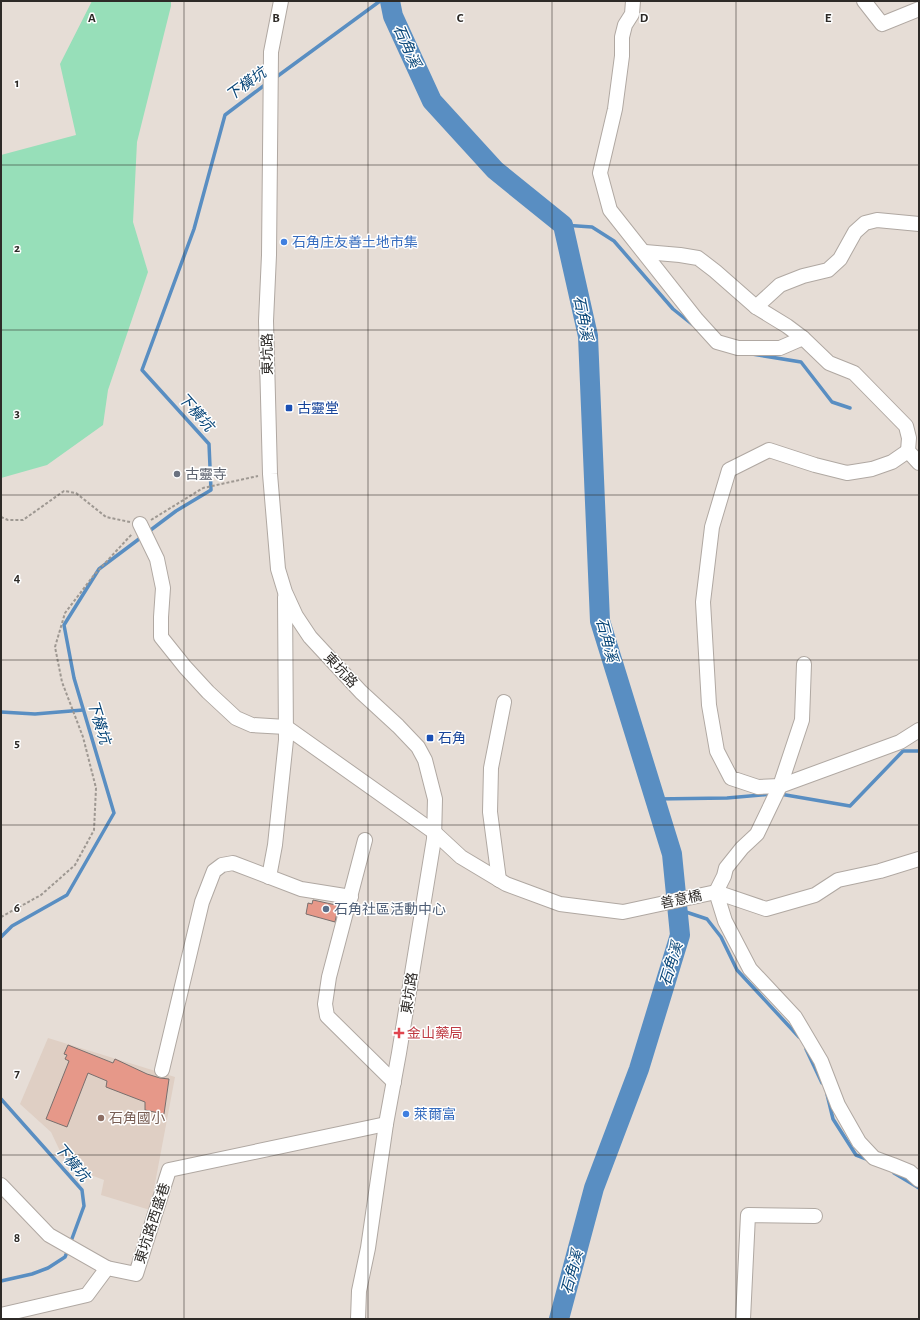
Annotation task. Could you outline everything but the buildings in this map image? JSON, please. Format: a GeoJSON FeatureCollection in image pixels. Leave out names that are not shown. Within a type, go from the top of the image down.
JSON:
{"type":"FeatureCollection","features":[{"type":"Feature","properties":{"kind":"street","name":"東坑路"},"geometry":{"type":"LineString","coordinates":[[281,1],[271,52],[269,255],[266,321],[270,474],[278,569],[284,592],[296,616],[310,637],[361,692],[398,726],[418,747],[425,760],[435,799],[434,839],[386,1124],[368,1248],[359,1291],[358,1319]]}},
{"type":"Feature","properties":{"kind":"street"},"geometry":{"type":"LineString","coordinates":[[633,1],[632,14],[625,25],[622,37],[622,56],[615,109],[600,173],[610,210],[697,320],[717,342],[738,348],[780,348],[803,338]]}},
{"type":"Feature","properties":{"kind":"street"},"geometry":{"type":"LineString","coordinates":[[864,1],[882,24],[919,8]]}},
{"type":"Feature","properties":{"kind":"street"},"geometry":{"type":"LineString","coordinates":[[756,307],[780,285],[803,276],[828,270],[840,259],[855,232],[865,223],[877,220],[919,224]]}},
{"type":"Feature","properties":{"kind":"street"},"geometry":{"type":"LineString","coordinates":[[644,252],[698,258],[756,307],[787,326],[803,338],[829,363],[854,373],[906,426],[909,438],[908,451],[919,463]]}},
{"type":"Feature","properties":{"kind":"street"},"geometry":{"type":"LineString","coordinates":[[908,451],[892,462],[872,469],[847,473],[815,465],[769,450],[729,470],[712,527],[703,602],[708,705],[717,751],[731,778],[758,787],[780,786],[900,742],[919,730]]}},
{"type":"Feature","properties":{"kind":"street"},"geometry":{"type":"LineString","coordinates":[[141,526],[157,559],[163,588],[161,637],[185,667],[208,692],[236,718],[252,725],[286,727]]}},
{"type":"Feature","properties":{"kind":"street"},"geometry":{"type":"LineString","coordinates":[[269,877],[275,845],[286,740],[284,592]]}},
{"type":"Feature","properties":{"kind":"street"},"geometry":{"type":"LineString","coordinates":[[804,664],[802,720],[780,786],[757,834],[742,848],[726,868],[724,876],[716,892],[725,921],[750,969],[795,1017],[821,1061],[838,1105],[859,1142],[874,1158],[910,1172],[919,1180]]}},
{"type":"Feature","properties":{"kind":"street"},"geometry":{"type":"LineString","coordinates":[[499,880],[490,812],[491,768],[504,702]]}},
{"type":"Feature","properties":{"kind":"street","name":"善意橋"},"geometry":{"type":"LineString","coordinates":[[286,727],[434,832],[461,857],[506,884],[560,904],[622,912],[716,892]]}},
{"type":"Feature","properties":{"kind":"street"},"geometry":{"type":"LineString","coordinates":[[365,840],[329,977],[325,1004],[327,1016],[394,1082]]}},
{"type":"Feature","properties":{"kind":"street"},"geometry":{"type":"LineString","coordinates":[[716,892],[766,909],[815,895],[838,880],[880,871],[919,859]]}},
{"type":"Feature","properties":{"kind":"street"},"geometry":{"type":"LineString","coordinates":[[162,1070],[202,902],[214,871],[222,865],[233,863],[301,889],[351,897]]}},
{"type":"Feature","properties":{"kind":"street","name":"東坑路西盛巷"},"geometry":{"type":"LineString","coordinates":[[107,1268],[136,1274],[169,1170],[386,1124]]}},
{"type":"Feature","properties":{"kind":"street"},"geometry":{"type":"LineString","coordinates":[[1,1185],[49,1235],[107,1268],[87,1295],[1,1315]]}},
{"type":"Feature","properties":{"kind":"street"},"geometry":{"type":"LineString","coordinates":[[743,1319],[748,1215],[815,1216]]}},
{"type":"Feature","properties":{"kind":"path"},"geometry":{"type":"LineString","coordinates":[[1,917],[41,895],[75,864],[94,830],[96,788],[83,737],[62,682],[55,647],[65,613],[94,575],[141,526],[203,488],[270,474]]}},
{"type":"Feature","properties":{"kind":"path"},"geometry":{"type":"LineString","coordinates":[[1,517],[8,520],[23,520],[64,491],[76,493],[106,516],[141,526]]}},
{"type":"Feature","properties":{"kind":"shaded area","name":"石角國小"},"geometry":{"type":"Polygon","coordinates":[[[48,1038],[175,1077],[150,1210],[101,1195],[104,1180],[67,1166],[51,1132],[20,1104],[48,1038]]]}},
{"type":"Feature","properties":{"kind":"green space"},"geometry":{"type":"Polygon","coordinates":[[[92,1],[171,1],[137,142],[133,222],[148,272],[108,390],[103,425],[47,465],[1,478],[1,155],[76,135],[60,64],[92,1]]]}},
{"type":"Feature","properties":{"kind":"waterway","name":"下橫坑"},"geometry":{"type":"LineString","coordinates":[[275,78],[380,1]]}},
{"type":"Feature","properties":{"kind":"waterway","name":"石角溪"},"geometry":{"type":"LineString","coordinates":[[390,1],[393,16],[432,101],[495,170],[563,225],[588,336],[600,621],[672,854],[680,935],[639,1069],[594,1188],[559,1319]]}},
{"type":"Feature","properties":{"kind":"waterway","name":"下橫坑"},"geometry":{"type":"LineString","coordinates":[[148,532],[176,511],[211,490],[209,444],[142,370],[194,229],[225,115],[266,84]]}},
{"type":"Feature","properties":{"kind":"waterway"},"geometry":{"type":"LineString","coordinates":[[563,225],[592,227],[614,241],[673,309],[693,325]]}},
{"type":"Feature","properties":{"kind":"waterway"},"geometry":{"type":"LineString","coordinates":[[752,354],[801,362],[832,402],[850,408]]}},
{"type":"Feature","properties":{"kind":"waterway","name":"下橫坑"},"geometry":{"type":"LineString","coordinates":[[1,937],[12,926],[67,895],[114,813],[74,678],[64,625],[99,569],[143,536]]}},
{"type":"Feature","properties":{"kind":"waterway"},"geometry":{"type":"LineString","coordinates":[[1,712],[35,714],[83,710]]}},
{"type":"Feature","properties":{"kind":"waterway"},"geometry":{"type":"LineString","coordinates":[[780,794],[850,806],[903,751],[919,751]]}},
{"type":"Feature","properties":{"kind":"waterway"},"geometry":{"type":"LineString","coordinates":[[655,799],[727,798],[772,794]]}},
{"type":"Feature","properties":{"kind":"waterway"},"geometry":{"type":"LineString","coordinates":[[677,909],[707,919],[721,937],[737,970],[799,1037]]}},
{"type":"Feature","properties":{"kind":"waterway"},"geometry":{"type":"LineString","coordinates":[[806,1049],[822,1083]]}},
{"type":"Feature","properties":{"kind":"waterway"},"geometry":{"type":"LineString","coordinates":[[827,1094],[833,1119],[856,1155],[869,1160]]}},
{"type":"Feature","properties":{"kind":"waterway","name":"下橫坑"},"geometry":{"type":"LineString","coordinates":[[1,1099],[82,1190],[84,1206],[70,1244]]}},
{"type":"Feature","properties":{"kind":"waterway"},"geometry":{"type":"LineString","coordinates":[[894,1173],[919,1188]]}},
{"type":"Feature","properties":{"kind":"waterway","name":"下橫坑"},"geometry":{"type":"LineString","coordinates":[[1,1281],[32,1274],[48,1268],[65,1257],[68,1250]]}},
{"type":"Feature","properties":{"kind":"place","name":"石角庄友善土地市集"},"geometry":{"type":"Point","coordinates":[284,242]}},
{"type":"Feature","properties":{"kind":"place","name":"古靈堂"},"geometry":{"type":"Point","coordinates":[289,408]}},
{"type":"Feature","properties":{"kind":"place","name":"古靈寺"},"geometry":{"type":"Point","coordinates":[177,474]}},
{"type":"Feature","properties":{"kind":"place","name":"石角"},"geometry":{"type":"Point","coordinates":[430,738]}},
{"type":"Feature","properties":{"kind":"place","name":"石角社區活動中心"},"geometry":{"type":"Point","coordinates":[326,909]}},
{"type":"Feature","properties":{"kind":"place","name":"金山藥局"},"geometry":{"type":"Point","coordinates":[399,1033]}},
{"type":"Feature","properties":{"kind":"place","name":"萊爾富"},"geometry":{"type":"Point","coordinates":[406,1114]}},
{"type":"Feature","properties":{"kind":"place","name":"石角國小"},"geometry":{"type":"Point","coordinates":[101,1118]}}]}
